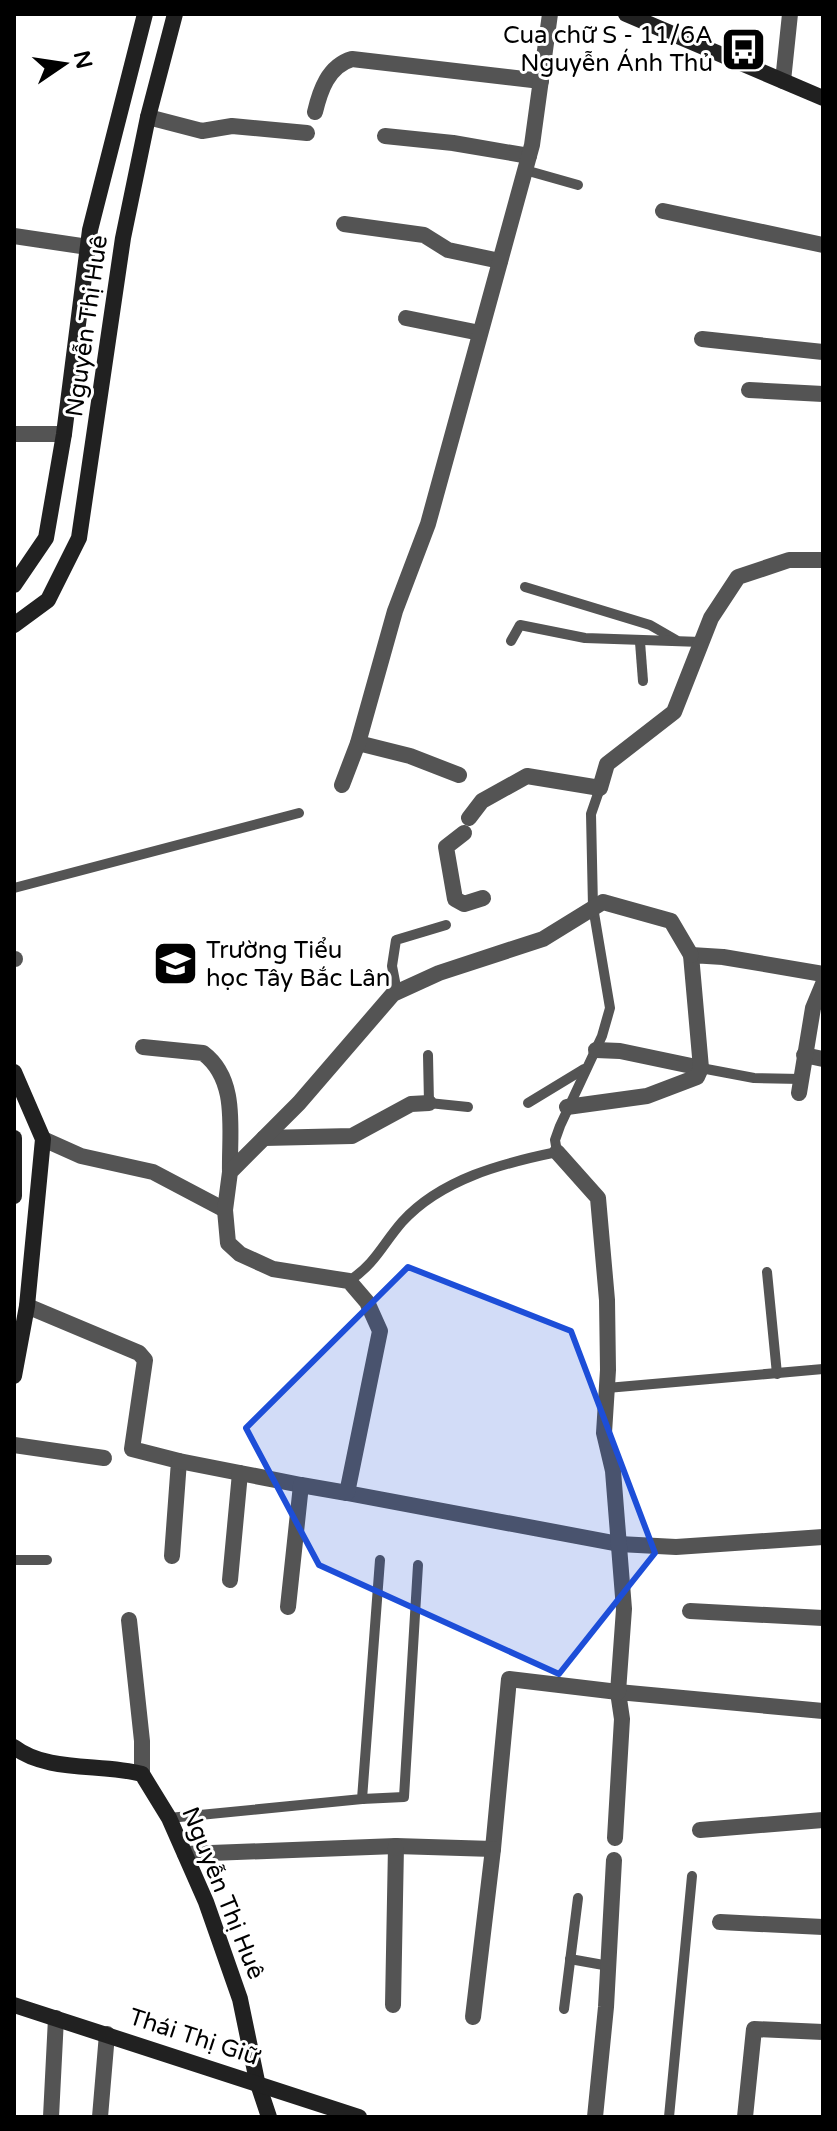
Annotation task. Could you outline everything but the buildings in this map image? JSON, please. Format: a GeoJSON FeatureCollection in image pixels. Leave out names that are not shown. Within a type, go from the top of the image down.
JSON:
{"type":"FeatureCollection","features":[{"type":"Feature","properties":{"kind":"street","name":"Nguyễn Thị Huê"},"geometry":{"type":"LineString","coordinates":[[14,585],[46,538],[64,434],[88,247],[145,14]]}},
{"type":"Feature","properties":{"kind":"street","name":"Nguyễn Thị Huê"},"geometry":{"type":"LineString","coordinates":[[14,625],[48,600],[79,538],[123,238],[148,117],[175,14]]}},
{"type":"Feature","properties":{"kind":"street"},"geometry":{"type":"LineString","coordinates":[[342,785],[358,743],[395,611],[428,524],[527,163],[550,14]]}},
{"type":"Feature","properties":{"kind":"street"},"geometry":{"type":"LineString","coordinates":[[626,14],[823,98]]}},
{"type":"Feature","properties":{"kind":"street"},"geometry":{"type":"LineString","coordinates":[[783,81],[790,14]]}},
{"type":"Feature","properties":{"kind":"street"},"geometry":{"type":"LineString","coordinates":[[315,112],[324,83],[339,64],[352,59],[541,81]]}},
{"type":"Feature","properties":{"kind":"street"},"geometry":{"type":"LineString","coordinates":[[148,117],[202,131],[232,126],[307,133]]}},
{"type":"Feature","properties":{"kind":"street"},"geometry":{"type":"LineString","coordinates":[[385,136],[453,143],[527,163]]}},
{"type":"Feature","properties":{"kind":"street"},"geometry":{"type":"LineString","coordinates":[[663,211],[823,245]]}},
{"type":"Feature","properties":{"kind":"street"},"geometry":{"type":"LineString","coordinates":[[344,224],[424,235],[448,250],[500,261]]}},
{"type":"Feature","properties":{"kind":"street"},"geometry":{"type":"LineString","coordinates":[[14,236],[88,247]]}},
{"type":"Feature","properties":{"kind":"street"},"geometry":{"type":"LineString","coordinates":[[406,318],[480,333]]}},
{"type":"Feature","properties":{"kind":"street"},"geometry":{"type":"LineString","coordinates":[[702,339],[823,352]]}},
{"type":"Feature","properties":{"kind":"street"},"geometry":{"type":"LineString","coordinates":[[749,390],[823,394]]}},
{"type":"Feature","properties":{"kind":"street"},"geometry":{"type":"LineString","coordinates":[[14,434],[64,434]]}},
{"type":"Feature","properties":{"kind":"street"},"geometry":{"type":"LineString","coordinates":[[483,898],[464,904],[455,899],[446,847],[467,825],[482,801],[527,776],[600,788],[607,764],[674,712],[701,642],[738,577],[789,560],[823,560]]}},
{"type":"Feature","properties":{"kind":"street"},"geometry":{"type":"LineString","coordinates":[[358,743],[410,756],[459,775]]}},
{"type":"Feature","properties":{"kind":"street"},"geometry":{"type":"LineString","coordinates":[[230,1172],[397,992],[439,973],[543,939],[593,907],[610,901],[671,921],[691,955],[701,1068],[697,1077],[647,1096],[567,1107]]}},
{"type":"Feature","properties":{"kind":"street"},"geometry":{"type":"LineString","coordinates":[[691,955],[723,957],[823,974]]}},
{"type":"Feature","properties":{"kind":"street"},"geometry":{"type":"LineString","coordinates":[[800,1086],[813,1008],[823,984]]}},
{"type":"Feature","properties":{"kind":"street"},"geometry":{"type":"LineString","coordinates":[[143,1047],[203,1053],[223,1074],[228,1091],[230,1172],[225,1210],[228,1243],[240,1254],[273,1269],[349,1281],[367,1302],[380,1331],[347,1493]]}},
{"type":"Feature","properties":{"kind":"street"},"geometry":{"type":"LineString","coordinates":[[596,1050],[620,1051],[701,1068]]}},
{"type":"Feature","properties":{"kind":"street"},"geometry":{"type":"LineString","coordinates":[[804,1055],[823,1059]]}},
{"type":"Feature","properties":{"kind":"street"},"geometry":{"type":"LineString","coordinates":[[14,1072],[43,1139],[27,1306],[14,1376]]}},
{"type":"Feature","properties":{"kind":"street"},"geometry":{"type":"LineString","coordinates":[[264,1138],[352,1136],[397,1110],[411,1104],[429,1103]]}},
{"type":"Feature","properties":{"kind":"street"},"geometry":{"type":"LineString","coordinates":[[14,1138],[17,1165],[14,1196]]}},
{"type":"Feature","properties":{"kind":"street"},"geometry":{"type":"LineString","coordinates":[[43,1139],[81,1156],[153,1172],[225,1210]]}},
{"type":"Feature","properties":{"kind":"street"},"geometry":{"type":"LineString","coordinates":[[557,1152],[598,1198],[607,1300],[604,1433],[613,1471],[624,1609],[618,1692],[622,1719],[615,1838]]}},
{"type":"Feature","properties":{"kind":"street"},"geometry":{"type":"LineString","coordinates":[[27,1306],[139,1353],[145,1360],[132,1449],[301,1485],[619,1544],[676,1547],[823,1537]]}},
{"type":"Feature","properties":{"kind":"street"},"geometry":{"type":"LineString","coordinates":[[14,1445],[104,1458]]}},
{"type":"Feature","properties":{"kind":"street"},"geometry":{"type":"LineString","coordinates":[[172,1556],[179,1461]]}},
{"type":"Feature","properties":{"kind":"street"},"geometry":{"type":"LineString","coordinates":[[230,1580],[240,1473]]}},
{"type":"Feature","properties":{"kind":"street"},"geometry":{"type":"LineString","coordinates":[[288,1607],[301,1485]]}},
{"type":"Feature","properties":{"kind":"street"},"geometry":{"type":"LineString","coordinates":[[690,1611],[823,1618]]}},
{"type":"Feature","properties":{"kind":"street"},"geometry":{"type":"LineString","coordinates":[[14,1747],[29,1758],[72,1765],[113,1766],[142,1774],[142,1741],[129,1620]]}},
{"type":"Feature","properties":{"kind":"street"},"geometry":{"type":"LineString","coordinates":[[473,2017],[509,1679],[823,1711]]}},
{"type":"Feature","properties":{"kind":"street","name":"Nguyễn Thị Huê"},"geometry":{"type":"LineString","coordinates":[[142,1774],[169,1818],[185,1854],[240,1999],[257,2081],[269,2117]]}},
{"type":"Feature","properties":{"kind":"street"},"geometry":{"type":"LineString","coordinates":[[700,1830],[823,1820]]}},
{"type":"Feature","properties":{"kind":"street"},"geometry":{"type":"LineString","coordinates":[[185,1854],[396,1846],[493,1849]]}},
{"type":"Feature","properties":{"kind":"street"},"geometry":{"type":"LineString","coordinates":[[393,2005],[396,1846]]}},
{"type":"Feature","properties":{"kind":"street"},"geometry":{"type":"LineString","coordinates":[[595,2117],[609,1966],[614,1860]]}},
{"type":"Feature","properties":{"kind":"street"},"geometry":{"type":"LineString","coordinates":[[720,1922],[823,1927]]}},
{"type":"Feature","properties":{"kind":"street","name":"Thái Thị Giữ"},"geometry":{"type":"LineString","coordinates":[[14,2005],[257,2081],[359,2117]]}},
{"type":"Feature","properties":{"kind":"street"},"geometry":{"type":"LineString","coordinates":[[51,2117],[56,2018]]}},
{"type":"Feature","properties":{"kind":"street"},"geometry":{"type":"LineString","coordinates":[[745,2117],[754,2029],[823,2032]]}},
{"type":"Feature","properties":{"kind":"street"},"geometry":{"type":"LineString","coordinates":[[100,2117],[107,2034]]}},
{"type":"Feature","properties":{"kind":"lane"},"geometry":{"type":"LineString","coordinates":[[527,163],[578,185]]}},
{"type":"Feature","properties":{"kind":"lane"},"geometry":{"type":"LineString","coordinates":[[525,587],[650,625],[676,640]]}},
{"type":"Feature","properties":{"kind":"lane"},"geometry":{"type":"LineString","coordinates":[[511,641],[520,625],[585,638],[701,642]]}},
{"type":"Feature","properties":{"kind":"lane"},"geometry":{"type":"LineString","coordinates":[[640,642],[643,681]]}},
{"type":"Feature","properties":{"kind":"lane"},"geometry":{"type":"LineString","coordinates":[[349,1281],[371,1266],[416,1209],[501,1164],[557,1152],[555,1140],[567,1107],[596,1050],[610,1008],[593,907],[591,814],[600,788]]}},
{"type":"Feature","properties":{"kind":"lane"},"geometry":{"type":"LineString","coordinates":[[14,888],[299,813]]}},
{"type":"Feature","properties":{"kind":"lane"},"geometry":{"type":"LineString","coordinates":[[397,992],[392,966],[396,940],[446,925]]}},
{"type":"Feature","properties":{"kind":"lane"},"geometry":{"type":"LineString","coordinates":[[428,1055],[429,1103],[468,1107]]}},
{"type":"Feature","properties":{"kind":"lane"},"geometry":{"type":"LineString","coordinates":[[528,1103],[586,1068]]}},
{"type":"Feature","properties":{"kind":"lane"},"geometry":{"type":"LineString","coordinates":[[701,1068],[800,1086]]}},
{"type":"Feature","properties":{"kind":"lane"},"geometry":{"type":"LineString","coordinates":[[767,1272],[777,1374]]}},
{"type":"Feature","properties":{"kind":"lane"},"geometry":{"type":"LineString","coordinates":[[607,1388],[823,1369]]}},
{"type":"Feature","properties":{"kind":"lane"},"geometry":{"type":"LineString","coordinates":[[14,1560],[47,1560]]}},
{"type":"Feature","properties":{"kind":"lane"},"geometry":{"type":"LineString","coordinates":[[362,1799],[380,1560]]}},
{"type":"Feature","properties":{"kind":"lane"},"geometry":{"type":"LineString","coordinates":[[169,1818],[404,1797],[418,1565]]}},
{"type":"Feature","properties":{"kind":"lane"},"geometry":{"type":"LineString","coordinates":[[669,2117],[692,1876]]}},
{"type":"Feature","properties":{"kind":"lane"},"geometry":{"type":"LineString","coordinates":[[564,2009],[578,1898]]}},
{"type":"Feature","properties":{"kind":"lane"},"geometry":{"type":"LineString","coordinates":[[570,1959],[609,1966]]}},
{"type":"Feature","properties":{"kind":"highlighted area"},"geometry":{"type":"Polygon","coordinates":[[[408,1267],[571,1331],[655,1553],[559,1674],[319,1565],[246,1428],[408,1267]]]}},
{"type":"Feature","properties":{"kind":"place","name":"Cua chữ S - 11/6A Nguyễn Ánh Thủ"},"geometry":{"type":"Point","coordinates":[744,49]}},
{"type":"Feature","properties":{"kind":"place","name":"Trường Tiểu học Tây Bắc Lân"},"geometry":{"type":"Point","coordinates":[175,964]}}]}
